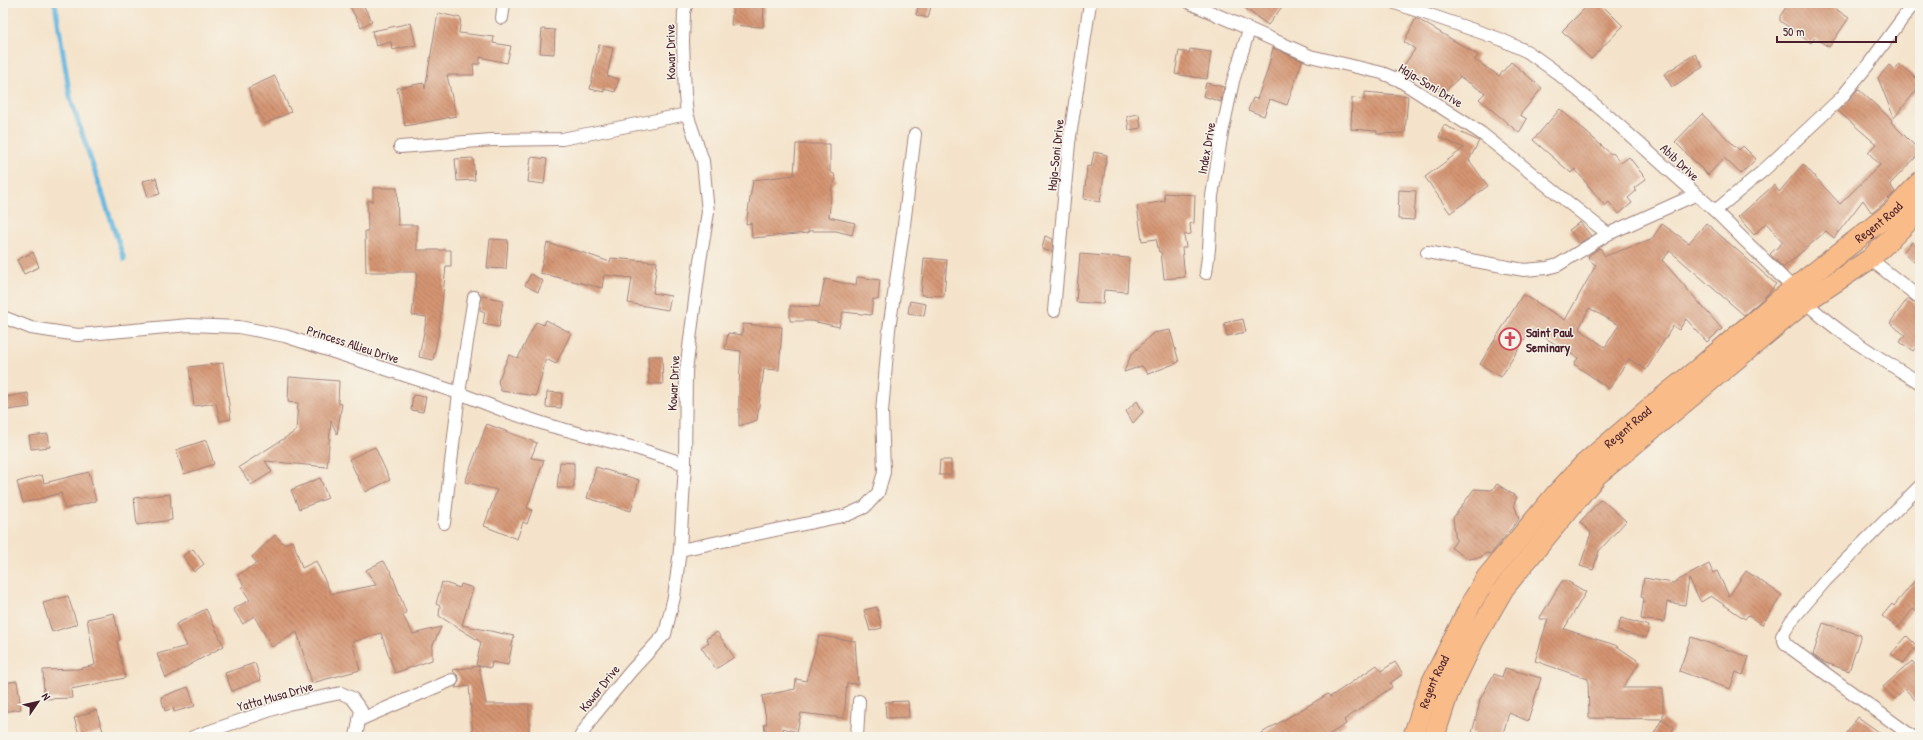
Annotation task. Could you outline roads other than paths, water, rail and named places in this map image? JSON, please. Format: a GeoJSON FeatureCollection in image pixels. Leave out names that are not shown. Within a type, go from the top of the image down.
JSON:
{"type":"FeatureCollection","features":[{"type":"Feature","properties":{"kind":"main road","name":"Regent Road"},"geometry":{"type":"LineString","coordinates":[[1434,737],[1448,694],[1489,612],[1504,588],[1597,475],[1892,212],[1920,182]]}},
{"type":"Feature","properties":{"kind":"main road","name":"Regent Road"},"geometry":{"type":"LineString","coordinates":[[1414,737],[1430,686],[1472,602],[1487,577],[1556,494],[1584,464],[1654,404],[1800,295],[1870,258],[1920,210]]}},
{"type":"Feature","properties":{"kind":"street"},"geometry":{"type":"LineString","coordinates":[[502,18],[504,3]]}},
{"type":"Feature","properties":{"kind":"street","name":"Kowar Drive"},"geometry":{"type":"LineString","coordinates":[[580,737],[602,705],[665,634],[674,597],[680,550],[685,464],[686,371],[700,261],[708,212],[703,161],[687,114],[685,95],[683,42],[684,12],[687,3]]}},
{"type":"Feature","properties":{"kind":"street","name":"Haja-Soni Drive"},"geometry":{"type":"LineString","coordinates":[[1054,311],[1069,143],[1090,3]]}},
{"type":"Feature","properties":{"kind":"street","name":"Haja-Soni Drive"},"geometry":{"type":"LineString","coordinates":[[1190,3],[1310,56],[1382,73],[1399,80],[1481,132],[1608,234]]}},
{"type":"Feature","properties":{"kind":"street","name":"Abib Drive"},"geometry":{"type":"LineString","coordinates":[[1395,3],[1500,39],[1528,52],[1556,72],[1606,113],[1695,195],[1715,211],[1800,295],[1853,340],[1920,383]]}},
{"type":"Feature","properties":{"kind":"street"},"geometry":{"type":"LineString","coordinates":[[1715,211],[1764,170],[1841,98],[1868,65],[1914,3]]}},
{"type":"Feature","properties":{"kind":"street","name":"Index Drive"},"geometry":{"type":"LineString","coordinates":[[1206,273],[1212,196],[1221,138],[1233,80],[1249,30]]}},
{"type":"Feature","properties":{"kind":"street"},"geometry":{"type":"LineString","coordinates":[[400,147],[492,140],[562,139],[687,114]]}},
{"type":"Feature","properties":{"kind":"street"},"geometry":{"type":"LineString","coordinates":[[680,550],[847,515],[865,507],[878,493],[884,472],[882,412],[889,329],[904,233],[915,134]]}},
{"type":"Feature","properties":{"kind":"street"},"geometry":{"type":"LineString","coordinates":[[1427,252],[1524,270],[1535,270],[1558,265],[1608,234],[1695,195]]}},
{"type":"Feature","properties":{"kind":"street"},"geometry":{"type":"LineString","coordinates":[[1870,258],[1920,298]]}},
{"type":"Feature","properties":{"kind":"street"},"geometry":{"type":"LineString","coordinates":[[444,523],[459,393],[474,297]]}},
{"type":"Feature","properties":{"kind":"street","name":"Princess Allieu Drive"},"geometry":{"type":"LineString","coordinates":[[3,317],[31,328],[78,336],[189,325],[238,327],[285,336],[459,393],[502,410],[551,426],[639,449],[685,464]]}},
{"type":"Feature","properties":{"kind":"street"},"geometry":{"type":"LineString","coordinates":[[1913,737],[1792,649],[1785,643],[1782,636],[1791,621],[1825,581],[1920,486]]}},
{"type":"Feature","properties":{"kind":"street"},"geometry":{"type":"LineString","coordinates":[[356,737],[360,715],[452,680]]}},
{"type":"Feature","properties":{"kind":"street","name":"Yatta Musa Drive"},"geometry":{"type":"LineString","coordinates":[[193,737],[288,704],[342,693],[352,698],[360,715]]}},
{"type":"Feature","properties":{"kind":"street"},"geometry":{"type":"LineString","coordinates":[[857,737],[859,701]]}},
{"type":"Feature","properties":{"kind":"waterway"},"geometry":{"type":"LineString","coordinates":[[55,3],[70,97],[124,259]]}},
{"type":"Feature","properties":{"kind":"place","name":"Saint Paul Seminary"},"geometry":{"type":"Point","coordinates":[1510,339]}}]}
